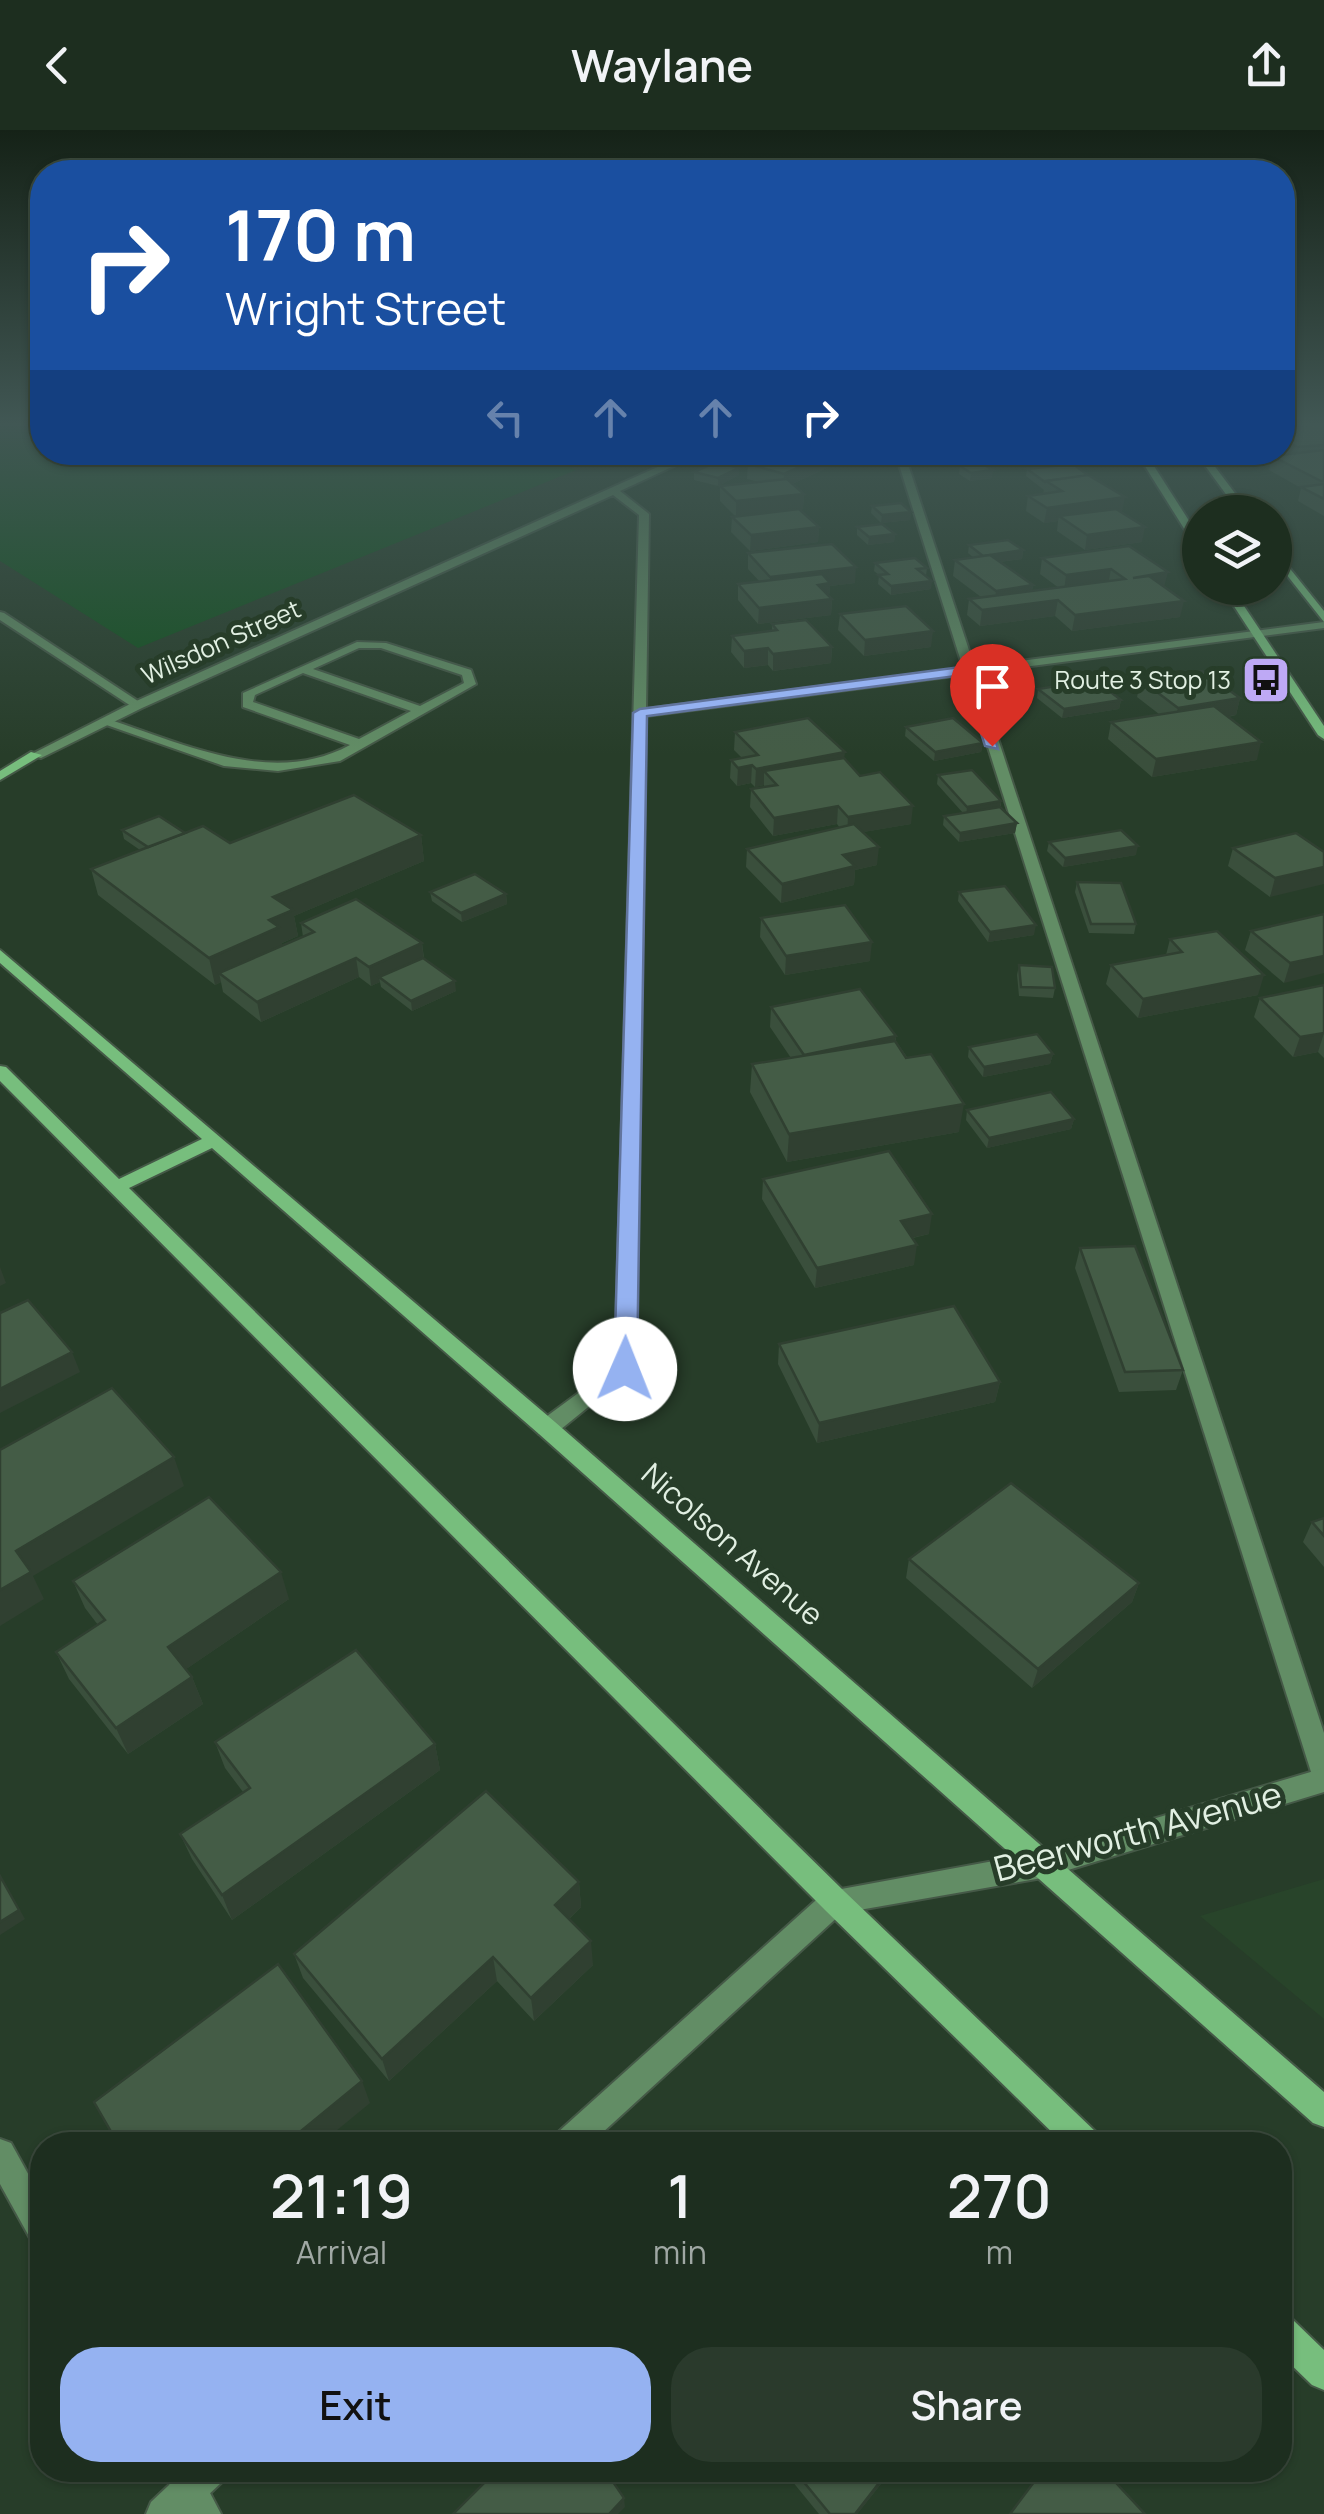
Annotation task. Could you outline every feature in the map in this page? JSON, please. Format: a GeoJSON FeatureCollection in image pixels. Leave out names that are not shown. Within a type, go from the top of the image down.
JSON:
{"type":"FeatureCollection","features":[{"type":"Feature","properties":{"kind":"main road"},"geometry":{"type":"LineString","coordinates":[[1292,577],[1324,622]]}},
{"type":"Feature","properties":{"kind":"main road"},"geometry":{"type":"LineString","coordinates":[[1238,605],[1324,735]]}},
{"type":"Feature","properties":{"kind":"main road"},"geometry":{"type":"LineString","coordinates":[[0,760],[36,755]]}},
{"type":"Feature","properties":{"kind":"main road"},"geometry":{"type":"LineString","coordinates":[[0,776],[36,755]]}},
{"type":"Feature","properties":{"kind":"main road","name":"Nicolson Avenue"},"geometry":{"type":"LineString","coordinates":[[0,955],[546,1428],[1324,2112]]}},
{"type":"Feature","properties":{"kind":"main road"},"geometry":{"type":"LineString","coordinates":[[0,1071],[835,1901],[1075,2132]]}},
{"type":"Feature","properties":{"kind":"main road"},"geometry":{"type":"LineString","coordinates":[[117,1187],[214,1140]]}},
{"type":"Feature","properties":{"kind":"main road"},"geometry":{"type":"LineString","coordinates":[[1292,2342],[1324,2373]]}},
{"type":"Feature","properties":{"kind":"street","name":"Wilsdon Street"},"geometry":{"type":"LineString","coordinates":[[36,755],[138,704],[522,532]]}},
{"type":"Feature","properties":{"kind":"street"},"geometry":{"type":"LineString","coordinates":[[546,1428],[625,1369],[644,532]]}},
{"type":"Feature","properties":{"kind":"street"},"geometry":{"type":"LineString","coordinates":[[924,532],[1324,1772]]}},
{"type":"Feature","properties":{"kind":"street"},"geometry":{"type":"LineString","coordinates":[[0,616],[138,704]]}},
{"type":"Feature","properties":{"kind":"street"},"geometry":{"type":"LineString","coordinates":[[640,713],[1324,622]]}},
{"type":"Feature","properties":{"kind":"street"},"geometry":{"type":"LineString","coordinates":[[104,722],[228,763],[278,767],[334,758],[360,744],[421,711],[470,684],[467,673],[382,645],[357,645],[249,694],[247,704],[360,744]]}},
{"type":"Feature","properties":{"kind":"street"},"geometry":{"type":"LineString","coordinates":[[303,669],[421,711]]}},
{"type":"Feature","properties":{"kind":"street","name":"Beerworth Avenue"},"geometry":{"type":"LineString","coordinates":[[835,1901],[1042,1866],[1324,1780]]}},
{"type":"Feature","properties":{"kind":"street"},"geometry":{"type":"LineString","coordinates":[[581,2132],[835,1901]]}},
{"type":"Feature","properties":{"kind":"street"},"geometry":{"type":"LineString","coordinates":[[0,2154],[30,2208]]}},
{"type":"Feature","properties":{"kind":"street"},"geometry":{"type":"LineString","coordinates":[[163,2514],[196,2486]]}},
{"type":"Feature","properties":{"kind":"shaded area"},"geometry":{"type":"Polygon","coordinates":[[[1324,1879],[1324,2019],[1200,1916],[1324,1879]]]}},
{"type":"Feature","properties":{"kind":"green space"},"geometry":{"type":"Polygon","coordinates":[[[0,532],[423,532],[138,648],[0,561],[0,532]]]}},
{"type":"Feature","properties":{"kind":"building"},"geometry":{"type":"Polygon","coordinates":[[[863,532],[895,534],[869,537],[863,532]]]}},
{"type":"Feature","properties":{"kind":"building"},"geometry":{"type":"Polygon","coordinates":[[[1008,540],[1023,550],[983,556],[969,545],[1008,540]]]}},
{"type":"Feature","properties":{"kind":"building"},"geometry":{"type":"Polygon","coordinates":[[[832,544],[856,567],[770,577],[748,553],[832,544]]]}},
{"type":"Feature","properties":{"kind":"building"},"geometry":{"type":"Polygon","coordinates":[[[1129,546],[1168,572],[1133,578],[1149,576],[1182,601],[1075,615],[1058,600],[982,610],[969,599],[1125,579],[1111,569],[1066,575],[1042,558],[1129,546]]]}},
{"type":"Feature","properties":{"kind":"building"},"geometry":{"type":"Polygon","coordinates":[[[990,555],[1033,585],[996,591],[955,560],[990,555]]]}},
{"type":"Feature","properties":{"kind":"building"},"geometry":{"type":"Polygon","coordinates":[[[915,558],[927,568],[917,569],[932,581],[891,586],[878,575],[888,574],[875,563],[915,558]]]}},
{"type":"Feature","properties":{"kind":"building"},"geometry":{"type":"Polygon","coordinates":[[[822,574],[830,583],[818,585],[832,599],[759,608],[738,584],[822,574]]]}},
{"type":"Feature","properties":{"kind":"building"},"geometry":{"type":"Polygon","coordinates":[[[906,606],[933,631],[865,640],[840,614],[906,606]]]}},
{"type":"Feature","properties":{"kind":"building"},"geometry":{"type":"Polygon","coordinates":[[[806,620],[832,647],[773,654],[768,648],[744,651],[732,636],[777,630],[772,624],[806,620]]]}},
{"type":"Feature","properties":{"kind":"building"},"geometry":{"type":"Polygon","coordinates":[[[1202,671],[1240,698],[1178,708],[1141,680],[1202,671]]]}},
{"type":"Feature","properties":{"kind":"building"},"geometry":{"type":"Polygon","coordinates":[[[1095,680],[1121,700],[1064,709],[1038,689],[1095,680]]]}},
{"type":"Feature","properties":{"kind":"building"},"geometry":{"type":"Polygon","coordinates":[[[1214,706],[1261,742],[1156,759],[1111,722],[1214,706]]]}},
{"type":"Feature","properties":{"kind":"building"},"geometry":{"type":"Polygon","coordinates":[[[808,718],[845,752],[756,769],[752,765],[738,768],[731,760],[758,755],[735,732],[808,718]]]}},
{"type":"Feature","properties":{"kind":"building"},"geometry":{"type":"Polygon","coordinates":[[[953,718],[983,743],[935,752],[906,727],[953,718]]]}},
{"type":"Feature","properties":{"kind":"building"},"geometry":{"type":"Polygon","coordinates":[[[844,758],[860,776],[880,772],[913,806],[848,817],[838,806],[774,818],[751,789],[777,785],[764,771],[844,758]]]}},
{"type":"Feature","properties":{"kind":"building"},"geometry":{"type":"Polygon","coordinates":[[[972,770],[1001,801],[967,807],[938,775],[972,770]]]}},
{"type":"Feature","properties":{"kind":"building"},"geometry":{"type":"Polygon","coordinates":[[[354,795],[421,835],[273,897],[293,910],[269,920],[279,927],[209,958],[91,869],[203,826],[230,843],[354,795]]]}},
{"type":"Feature","properties":{"kind":"building"},"geometry":{"type":"Polygon","coordinates":[[[1000,807],[1017,823],[960,833],[944,816],[1000,807]]]}},
{"type":"Feature","properties":{"kind":"building"},"geometry":{"type":"Polygon","coordinates":[[[159,816],[185,833],[148,847],[122,830],[159,816]]]}},
{"type":"Feature","properties":{"kind":"building"},"geometry":{"type":"Polygon","coordinates":[[[854,824],[879,847],[843,855],[855,866],[782,884],[747,849],[854,824]]]}},
{"type":"Feature","properties":{"kind":"building"},"geometry":{"type":"Polygon","coordinates":[[[1121,830],[1138,846],[1065,858],[1049,842],[1121,830]]]}},
{"type":"Feature","properties":{"kind":"building"},"geometry":{"type":"Polygon","coordinates":[[[1296,833],[1324,852],[1324,867],[1275,878],[1233,848],[1296,833]]]}},
{"type":"Feature","properties":{"kind":"building"},"geometry":{"type":"Polygon","coordinates":[[[475,874],[506,894],[461,913],[430,892],[475,874]]]}},
{"type":"Feature","properties":{"kind":"building"},"geometry":{"type":"Polygon","coordinates":[[[1077,882],[1121,883],[1136,924],[1091,924],[1077,882]]]}},
{"type":"Feature","properties":{"kind":"building"},"geometry":{"type":"Polygon","coordinates":[[[1005,886],[1036,925],[990,932],[959,892],[1005,886]]]}},
{"type":"Feature","properties":{"kind":"building"},"geometry":{"type":"Polygon","coordinates":[[[356,899],[422,943],[369,967],[356,958],[257,1002],[219,973],[314,932],[301,923],[356,899]]]}},
{"type":"Feature","properties":{"kind":"building"},"geometry":{"type":"Polygon","coordinates":[[[845,905],[872,942],[786,956],[761,918],[845,905]]]}},
{"type":"Feature","properties":{"kind":"building"},"geometry":{"type":"Polygon","coordinates":[[[1324,914],[1324,956],[1290,963],[1251,931],[1324,914]]]}},
{"type":"Feature","properties":{"kind":"building"},"geometry":{"type":"Polygon","coordinates":[[[1217,931],[1264,975],[1143,999],[1111,965],[1182,952],[1170,939],[1217,931]]]}},
{"type":"Feature","properties":{"kind":"building"},"geometry":{"type":"Polygon","coordinates":[[[423,958],[455,981],[411,1001],[379,977],[423,958]]]}},
{"type":"Feature","properties":{"kind":"building"},"geometry":{"type":"Polygon","coordinates":[[[1019,965],[1052,967],[1055,988],[1021,987],[1019,965]]]}},
{"type":"Feature","properties":{"kind":"building"},"geometry":{"type":"Polygon","coordinates":[[[1324,985],[1324,1033],[1300,1037],[1260,998],[1324,985]]]}},
{"type":"Feature","properties":{"kind":"building"},"geometry":{"type":"Polygon","coordinates":[[[860,989],[896,1036],[804,1055],[771,1007],[860,989]]]}},
{"type":"Feature","properties":{"kind":"building"},"geometry":{"type":"Polygon","coordinates":[[[1037,1034],[1053,1054],[984,1067],[969,1047],[1037,1034]]]}},
{"type":"Feature","properties":{"kind":"building"},"geometry":{"type":"Polygon","coordinates":[[[895,1041],[906,1058],[931,1054],[964,1104],[789,1134],[752,1064],[895,1041]]]}},
{"type":"Feature","properties":{"kind":"building"},"geometry":{"type":"Polygon","coordinates":[[[1051,1092],[1074,1119],[989,1138],[967,1110],[1051,1092]]]}},
{"type":"Feature","properties":{"kind":"building"},"geometry":{"type":"Polygon","coordinates":[[[889,1151],[932,1214],[901,1221],[917,1245],[817,1268],[763,1179],[889,1151]]]}},
{"type":"Feature","properties":{"kind":"building"},"geometry":{"type":"Polygon","coordinates":[[[1135,1246],[1183,1370],[1125,1372],[1080,1248],[1135,1246]]]}},
{"type":"Feature","properties":{"kind":"building"},"geometry":{"type":"Polygon","coordinates":[[[28,1300],[72,1352],[0,1389],[0,1313],[28,1300]]]}},
{"type":"Feature","properties":{"kind":"building"},"geometry":{"type":"Polygon","coordinates":[[[954,1306],[1000,1382],[819,1423],[779,1344],[954,1306]]]}},
{"type":"Feature","properties":{"kind":"building"},"geometry":{"type":"Polygon","coordinates":[[[112,1388],[174,1457],[16,1551],[31,1572],[0,1590],[0,1450],[112,1388]]]}},
{"type":"Feature","properties":{"kind":"building"},"geometry":{"type":"Polygon","coordinates":[[[1011,1483],[1139,1583],[1038,1669],[909,1559],[1011,1483]]]}},
{"type":"Feature","properties":{"kind":"building"},"geometry":{"type":"Polygon","coordinates":[[[209,1497],[281,1572],[168,1647],[192,1677],[116,1728],[56,1652],[105,1620],[73,1581],[209,1497]]]}},
{"type":"Feature","properties":{"kind":"building"},"geometry":{"type":"Polygon","coordinates":[[[1324,1518],[1324,1536],[1312,1522],[1324,1518]]]}},
{"type":"Feature","properties":{"kind":"building"},"geometry":{"type":"Polygon","coordinates":[[[356,1650],[435,1744],[222,1895],[180,1834],[250,1788],[215,1742],[356,1650]]]}},
{"type":"Feature","properties":{"kind":"building"},"geometry":{"type":"Polygon","coordinates":[[[486,1791],[579,1882],[555,1905],[591,1941],[531,1998],[493,1957],[382,2059],[294,1954],[486,1791]]]}},
{"type":"Feature","properties":{"kind":"building"},"geometry":{"type":"Polygon","coordinates":[[[0,1876],[19,1910],[0,1922],[0,1876]]]}},
{"type":"Feature","properties":{"kind":"building"},"geometry":{"type":"Polygon","coordinates":[[[278,1964],[362,2081],[300,2132],[107,2132],[110,2130],[94,2102],[278,1964]]]}},
{"type":"Feature","properties":{"kind":"building"},"geometry":{"type":"Polygon","coordinates":[[[485,2482],[613,2482],[624,2498],[609,2514],[453,2514],[485,2482]]]}},
{"type":"Feature","properties":{"kind":"building"},"geometry":{"type":"Polygon","coordinates":[[[804,2482],[880,2482],[855,2514],[830,2514],[804,2482]]]}},
{"type":"Feature","properties":{"kind":"building"},"geometry":{"type":"Polygon","coordinates":[[[1034,2482],[1115,2482],[1145,2514],[1010,2514],[1034,2482]]]}},
{"type":"Feature","properties":{"kind":"place","name":"Route 3 Stop 13"},"geometry":{"type":"Point","coordinates":[1266,680]}},
{"type":"Feature","properties":{"kind":"route"},"geometry":{"type":"LineString","coordinates":[[625,1369],[640,713],[968,670],[992,746]]}}]}
